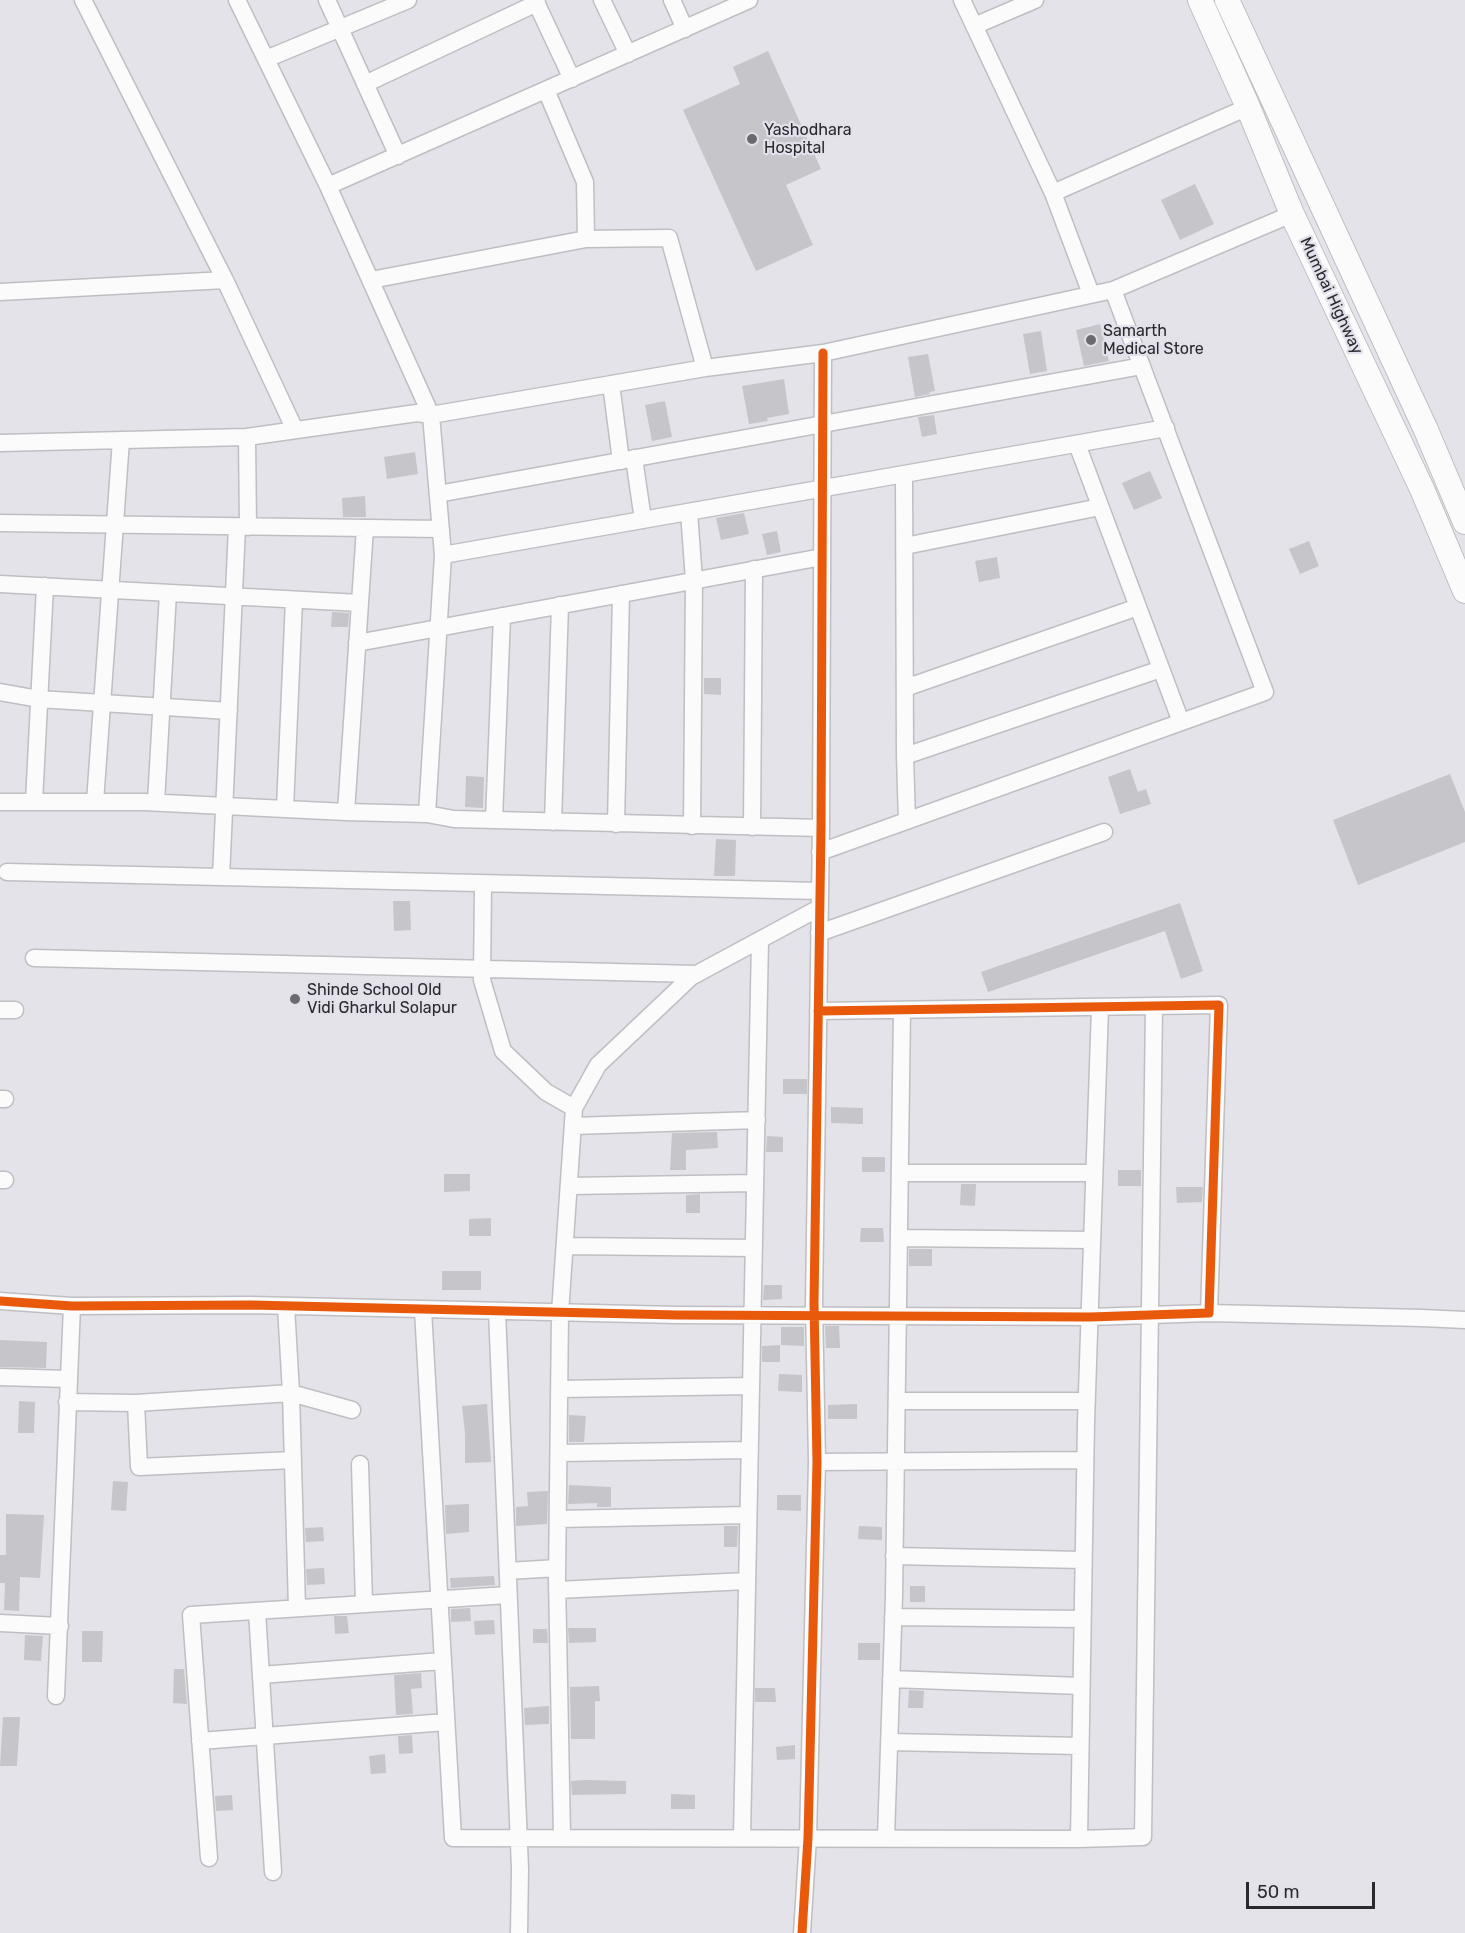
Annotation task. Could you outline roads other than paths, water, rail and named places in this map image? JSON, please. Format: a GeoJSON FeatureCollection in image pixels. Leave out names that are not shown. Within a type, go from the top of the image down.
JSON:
{"type":"FeatureCollection","features":[{"type":"Feature","properties":{"kind":"highway","name":"Mumbai Highway"},"geometry":{"type":"LineString","coordinates":[[1200,0],[1248,107],[1292,214],[1422,489],[1465,591]]}},
{"type":"Feature","properties":{"kind":"highway"},"geometry":{"type":"LineString","coordinates":[[1227,0],[1426,430],[1465,522]]}},
{"type":"Feature","properties":{"kind":"street"},"geometry":{"type":"LineString","coordinates":[[237,0],[328,186],[431,415],[443,555],[427,814]]}},
{"type":"Feature","properties":{"kind":"street"},"geometry":{"type":"LineString","coordinates":[[327,0],[398,156]]}},
{"type":"Feature","properties":{"kind":"street"},"geometry":{"type":"LineString","coordinates":[[266,59],[408,0]]}},
{"type":"Feature","properties":{"kind":"street"},"geometry":{"type":"LineString","coordinates":[[602,0],[628,54]]}},
{"type":"Feature","properties":{"kind":"street"},"geometry":{"type":"LineString","coordinates":[[672,0],[685,29]]}},
{"type":"Feature","properties":{"kind":"street"},"geometry":{"type":"LineString","coordinates":[[328,186],[749,0]]}},
{"type":"Feature","properties":{"kind":"street"},"geometry":{"type":"LineString","coordinates":[[962,0],[1053,193],[1091,294]]}},
{"type":"Feature","properties":{"kind":"street"},"geometry":{"type":"LineString","coordinates":[[974,26],[1035,0]]}},
{"type":"Feature","properties":{"kind":"street"},"geometry":{"type":"LineString","coordinates":[[85,1],[225,280],[295,430]]}},
{"type":"Feature","properties":{"kind":"street"},"geometry":{"type":"LineString","coordinates":[[365,84],[536,2],[572,79]]}},
{"type":"Feature","properties":{"kind":"street"},"geometry":{"type":"LineString","coordinates":[[546,90],[585,182],[586,239]]}},
{"type":"Feature","properties":{"kind":"street"},"geometry":{"type":"LineString","coordinates":[[1053,193],[1248,107]]}},
{"type":"Feature","properties":{"kind":"street"},"geometry":{"type":"LineString","coordinates":[[0,443],[247,437],[417,413],[431,415],[705,368],[823,353],[1113,290],[1292,214]]}},
{"type":"Feature","properties":{"kind":"street"},"geometry":{"type":"LineString","coordinates":[[371,280],[586,239],[669,238],[705,368]]}},
{"type":"Feature","properties":{"kind":"street"},"geometry":{"type":"LineString","coordinates":[[0,292],[225,280]]}},
{"type":"Feature","properties":{"kind":"street"},"geometry":{"type":"LineString","coordinates":[[820,852],[1265,692],[1113,290]]}},
{"type":"Feature","properties":{"kind":"street"},"geometry":{"type":"LineString","coordinates":[[802,1933],[808,1838],[817,1462],[815,1316],[823,353]]}},
{"type":"Feature","properties":{"kind":"street"},"geometry":{"type":"LineString","coordinates":[[438,494],[1142,366]]}},
{"type":"Feature","properties":{"kind":"street"},"geometry":{"type":"LineString","coordinates":[[611,384],[643,520]]}},
{"type":"Feature","properties":{"kind":"street"},"geometry":{"type":"LineString","coordinates":[[443,555],[1166,428]]}},
{"type":"Feature","properties":{"kind":"street"},"geometry":{"type":"LineString","coordinates":[[221,877],[234,597],[243,527],[247,437]]}},
{"type":"Feature","properties":{"kind":"street"},"geometry":{"type":"LineString","coordinates":[[94,802],[121,440]]}},
{"type":"Feature","properties":{"kind":"street"},"geometry":{"type":"LineString","coordinates":[[1077,444],[1181,722]]}},
{"type":"Feature","properties":{"kind":"street"},"geometry":{"type":"LineString","coordinates":[[904,474],[907,821]]}},
{"type":"Feature","properties":{"kind":"street"},"geometry":{"type":"LineString","coordinates":[[905,546],[1100,507]]}},
{"type":"Feature","properties":{"kind":"street"},"geometry":{"type":"LineString","coordinates":[[689,512],[694,580],[692,826]]}},
{"type":"Feature","properties":{"kind":"street"},"geometry":{"type":"LineString","coordinates":[[0,523],[441,529]]}},
{"type":"Feature","properties":{"kind":"street"},"geometry":{"type":"LineString","coordinates":[[346,812],[365,528]]}},
{"type":"Feature","properties":{"kind":"street"},"geometry":{"type":"LineString","coordinates":[[357,643],[822,557]]}},
{"type":"Feature","properties":{"kind":"street"},"geometry":{"type":"LineString","coordinates":[[752,827],[754,569]]}},
{"type":"Feature","properties":{"kind":"street"},"geometry":{"type":"LineString","coordinates":[[0,584],[360,603]]}},
{"type":"Feature","properties":{"kind":"street"},"geometry":{"type":"LineString","coordinates":[[34,802],[45,586]]}},
{"type":"Feature","properties":{"kind":"street"},"geometry":{"type":"LineString","coordinates":[[156,802],[168,593]]}},
{"type":"Feature","properties":{"kind":"street"},"geometry":{"type":"LineString","coordinates":[[616,824],[621,594]]}},
{"type":"Feature","properties":{"kind":"street"},"geometry":{"type":"LineString","coordinates":[[285,808],[294,600]]}},
{"type":"Feature","properties":{"kind":"street"},"geometry":{"type":"LineString","coordinates":[[554,822],[560,605]]}},
{"type":"Feature","properties":{"kind":"street"},"geometry":{"type":"LineString","coordinates":[[905,688],[1138,607]]}},
{"type":"Feature","properties":{"kind":"street"},"geometry":{"type":"LineString","coordinates":[[494,820],[502,616]]}},
{"type":"Feature","properties":{"kind":"street"},"geometry":{"type":"LineString","coordinates":[[905,756],[1161,669]]}},
{"type":"Feature","properties":{"kind":"street"},"geometry":{"type":"LineString","coordinates":[[0,692],[39,699],[229,711]]}},
{"type":"Feature","properties":{"kind":"street"},"geometry":{"type":"LineString","coordinates":[[0,802],[156,802],[427,814],[454,819],[820,828]]}},
{"type":"Feature","properties":{"kind":"street"},"geometry":{"type":"LineString","coordinates":[[819,933],[1104,832]]}},
{"type":"Feature","properties":{"kind":"street"},"geometry":{"type":"LineString","coordinates":[[7,872],[820,891]]}},
{"type":"Feature","properties":{"kind":"street"},"geometry":{"type":"LineString","coordinates":[[483,884],[482,980],[503,1051],[546,1092],[574,1108]]}},
{"type":"Feature","properties":{"kind":"street"},"geometry":{"type":"LineString","coordinates":[[562,1837],[557,1590],[560,1313],[574,1108],[598,1065],[691,977],[819,908]]}},
{"type":"Feature","properties":{"kind":"street"},"geometry":{"type":"LineString","coordinates":[[742,1838],[760,940]]}},
{"type":"Feature","properties":{"kind":"street"},"geometry":{"type":"LineString","coordinates":[[34,958],[697,974]]}},
{"type":"Feature","properties":{"kind":"street"},"geometry":{"type":"LineString","coordinates":[[818,1011],[1219,1005],[1209,1313]]}},
{"type":"Feature","properties":{"kind":"street"},"geometry":{"type":"LineString","coordinates":[[423,1310],[453,1838],[1078,1839],[1143,1837],[1154,1006]]}},
{"type":"Feature","properties":{"kind":"street"},"geometry":{"type":"LineString","coordinates":[[1078,1839],[1085,1460],[1100,1007]]}},
{"type":"Feature","properties":{"kind":"street"},"geometry":{"type":"LineString","coordinates":[[886,1838],[893,1617],[902,1010]]}},
{"type":"Feature","properties":{"kind":"street"},"geometry":{"type":"LineString","coordinates":[[573,1126],[757,1120]]}},
{"type":"Feature","properties":{"kind":"street"},"geometry":{"type":"LineString","coordinates":[[900,1173],[1094,1173]]}},
{"type":"Feature","properties":{"kind":"street"},"geometry":{"type":"LineString","coordinates":[[569,1186],[755,1183]]}},
{"type":"Feature","properties":{"kind":"street"},"geometry":{"type":"LineString","coordinates":[[899,1238],[1092,1240]]}},
{"type":"Feature","properties":{"kind":"street"},"geometry":{"type":"LineString","coordinates":[[565,1246],[754,1248]]}},
{"type":"Feature","properties":{"kind":"street"},"geometry":{"type":"LineString","coordinates":[[0,1301],[72,1306],[286,1306],[752,1316],[1090,1317],[1209,1313],[1465,1320]]}},
{"type":"Feature","properties":{"kind":"street"},"geometry":{"type":"LineString","coordinates":[[56,1696],[72,1306]]}},
{"type":"Feature","properties":{"kind":"street"},"geometry":{"type":"LineString","coordinates":[[286,1306],[291,1393],[297,1608]]}},
{"type":"Feature","properties":{"kind":"street"},"geometry":{"type":"LineString","coordinates":[[497,1311],[519,1838],[519,1933]]}},
{"type":"Feature","properties":{"kind":"street"},"geometry":{"type":"LineString","coordinates":[[0,1377],[68,1379]]}},
{"type":"Feature","properties":{"kind":"street"},"geometry":{"type":"LineString","coordinates":[[559,1389],[751,1386]]}},
{"type":"Feature","properties":{"kind":"street"},"geometry":{"type":"LineString","coordinates":[[67,1402],[136,1403],[291,1393],[352,1410]]}},
{"type":"Feature","properties":{"kind":"street"},"geometry":{"type":"LineString","coordinates":[[897,1401],[1087,1401]]}},
{"type":"Feature","properties":{"kind":"street"},"geometry":{"type":"LineString","coordinates":[[136,1403],[139,1467],[293,1460]]}},
{"type":"Feature","properties":{"kind":"street"},"geometry":{"type":"LineString","coordinates":[[559,1453],[750,1450]]}},
{"type":"Feature","properties":{"kind":"street"},"geometry":{"type":"LineString","coordinates":[[817,1462],[1085,1460]]}},
{"type":"Feature","properties":{"kind":"street"},"geometry":{"type":"LineString","coordinates":[[360,1464],[364,1604]]}},
{"type":"Feature","properties":{"kind":"street"},"geometry":{"type":"LineString","coordinates":[[558,1519],[748,1515]]}},
{"type":"Feature","properties":{"kind":"street"},"geometry":{"type":"LineString","coordinates":[[894,1556],[1083,1560]]}},
{"type":"Feature","properties":{"kind":"street"},"geometry":{"type":"LineString","coordinates":[[508,1571],[557,1568]]}},
{"type":"Feature","properties":{"kind":"street"},"geometry":{"type":"LineString","coordinates":[[557,1590],[747,1581]]}},
{"type":"Feature","properties":{"kind":"street"},"geometry":{"type":"LineString","coordinates":[[209,1858],[191,1615],[508,1595]]}},
{"type":"Feature","properties":{"kind":"street"},"geometry":{"type":"LineString","coordinates":[[257,1611],[273,1872]]}},
{"type":"Feature","properties":{"kind":"street"},"geometry":{"type":"LineString","coordinates":[[893,1617],[1082,1619]]}},
{"type":"Feature","properties":{"kind":"street"},"geometry":{"type":"LineString","coordinates":[[0,1623],[60,1626]]}},
{"type":"Feature","properties":{"kind":"street"},"geometry":{"type":"LineString","coordinates":[[261,1675],[442,1661]]}},
{"type":"Feature","properties":{"kind":"street"},"geometry":{"type":"LineString","coordinates":[[891,1679],[1081,1686]]}},
{"type":"Feature","properties":{"kind":"street"},"geometry":{"type":"LineString","coordinates":[[200,1741],[446,1722]]}},
{"type":"Feature","properties":{"kind":"street"},"geometry":{"type":"LineString","coordinates":[[889,1742],[1080,1746]]}},
{"type":"Feature","properties":{"kind":"place","name":"Yashodhara Hospital"},"geometry":{"type":"Point","coordinates":[752,139]}},
{"type":"Feature","properties":{"kind":"place","name":"Samarth Medical Store"},"geometry":{"type":"Point","coordinates":[1091,340]}},
{"type":"Feature","properties":{"kind":"place","name":"Shinde School Old Vidi Gharkul Solapur"},"geometry":{"type":"Point","coordinates":[295,999]}}]}
